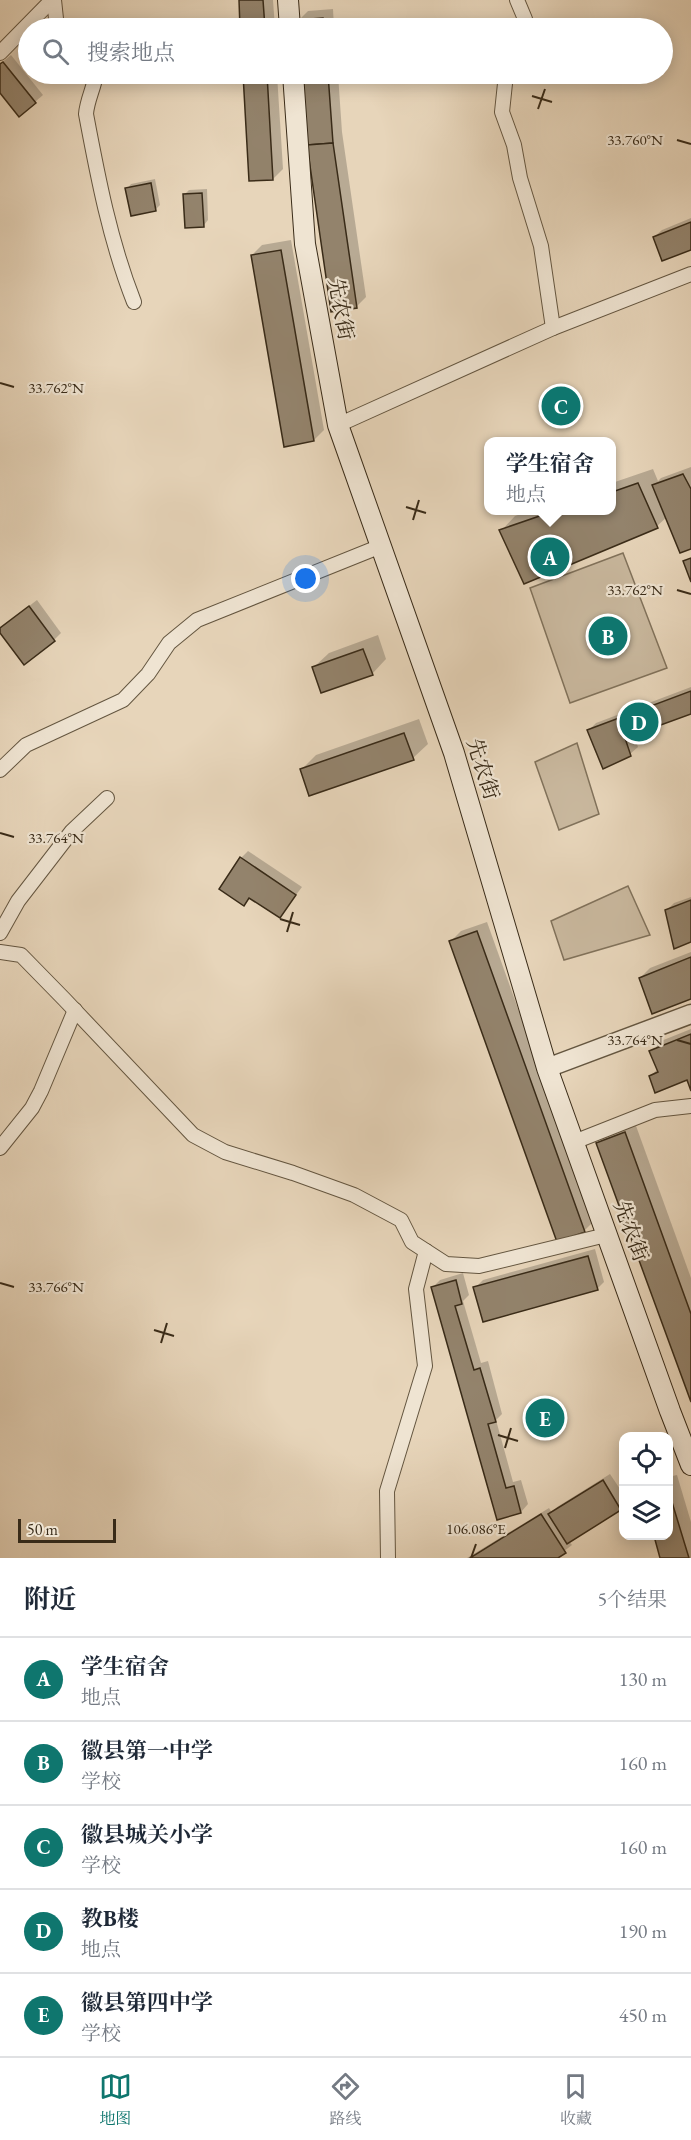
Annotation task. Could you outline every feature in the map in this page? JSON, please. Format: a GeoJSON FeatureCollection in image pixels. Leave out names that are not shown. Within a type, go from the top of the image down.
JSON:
{"type":"FeatureCollection","features":[{"type":"Feature","properties":{"kind":"main road"},"geometry":{"type":"LineString","coordinates":[[288,0],[289,18]]}},
{"type":"Feature","properties":{"kind":"main road","name":"先农街"},"geometry":{"type":"LineString","coordinates":[[294,84],[305,244],[338,425],[454,753],[547,1068],[691,1466]]}},
{"type":"Feature","properties":{"kind":"street"},"geometry":{"type":"LineString","coordinates":[[53,0],[56,18]]}},
{"type":"Feature","properties":{"kind":"street"},"geometry":{"type":"LineString","coordinates":[[35,18],[53,0]]}},
{"type":"Feature","properties":{"kind":"street"},"geometry":{"type":"LineString","coordinates":[[517,0],[525,18]]}},
{"type":"Feature","properties":{"kind":"street"},"geometry":{"type":"LineString","coordinates":[[0,53],[18,35]]}},
{"type":"Feature","properties":{"kind":"street"},"geometry":{"type":"LineString","coordinates":[[94,84],[86,114],[104,207],[123,274],[134,302]]}},
{"type":"Feature","properties":{"kind":"street"},"geometry":{"type":"LineString","coordinates":[[505,84],[502,112],[514,146],[520,178],[541,246],[554,328]]}},
{"type":"Feature","properties":{"kind":"street"},"geometry":{"type":"LineString","coordinates":[[338,425],[554,328],[691,274]]}},
{"type":"Feature","properties":{"kind":"street"},"geometry":{"type":"LineString","coordinates":[[0,770],[26,745],[123,700],[148,674],[169,643],[197,620],[381,546]]}},
{"type":"Feature","properties":{"kind":"street"},"geometry":{"type":"LineString","coordinates":[[0,933],[18,902],[72,831],[107,798]]}},
{"type":"Feature","properties":{"kind":"street"},"geometry":{"type":"LineString","coordinates":[[0,952],[21,955],[193,1135],[225,1152],[293,1173],[354,1196],[401,1220],[412,1242],[446,1264],[479,1266],[606,1235]]}},
{"type":"Feature","properties":{"kind":"street"},"geometry":{"type":"LineString","coordinates":[[0,960],[9,961],[21,955]]}},
{"type":"Feature","properties":{"kind":"street"},"geometry":{"type":"LineString","coordinates":[[0,1148],[32,1108],[75,1010]]}},
{"type":"Feature","properties":{"kind":"street"},"geometry":{"type":"LineString","coordinates":[[547,1068],[691,1014]]}},
{"type":"Feature","properties":{"kind":"street"},"geometry":{"type":"LineString","coordinates":[[574,1142],[655,1110],[691,1106]]}},
{"type":"Feature","properties":{"kind":"street"},"geometry":{"type":"LineString","coordinates":[[388,1558],[387,1491],[425,1366],[416,1289],[426,1251]]}},
{"type":"Feature","properties":{"kind":"shaded area"},"geometry":{"type":"Polygon","coordinates":[[[623,553],[667,668],[570,703],[530,588],[623,553]]]}},
{"type":"Feature","properties":{"kind":"shaded area"},"geometry":{"type":"Polygon","coordinates":[[[577,743],[599,814],[559,830],[535,762],[577,743]]]}},
{"type":"Feature","properties":{"kind":"shaded area"},"geometry":{"type":"Polygon","coordinates":[[[628,886],[650,935],[564,960],[551,921],[628,886]]]}},
{"type":"Feature","properties":{"kind":"building"},"geometry":{"type":"Polygon","coordinates":[[[239,0],[263,0],[264,18],[240,18],[239,0]]]}},
{"type":"Feature","properties":{"kind":"building"},"geometry":{"type":"Polygon","coordinates":[[[3,62],[18,81],[18,84],[21,84],[36,103],[19,117],[0,93],[0,64],[3,62]]]}},
{"type":"Feature","properties":{"kind":"building"},"geometry":{"type":"Polygon","coordinates":[[[244,84],[268,84],[273,180],[249,181],[244,84]]]}},
{"type":"Feature","properties":{"kind":"building"},"geometry":{"type":"Polygon","coordinates":[[[302,84],[329,84],[333,143],[307,145],[302,84]]]}},
{"type":"Feature","properties":{"kind":"building"},"geometry":{"type":"Polygon","coordinates":[[[333,143],[357,308],[331,312],[307,145],[333,143]]]}},
{"type":"Feature","properties":{"kind":"building"},"geometry":{"type":"Polygon","coordinates":[[[151,183],[156,211],[131,216],[125,188],[151,183]]]}},
{"type":"Feature","properties":{"kind":"building"},"geometry":{"type":"Polygon","coordinates":[[[202,193],[204,227],[185,228],[183,194],[202,193]]]}},
{"type":"Feature","properties":{"kind":"building"},"geometry":{"type":"Polygon","coordinates":[[[691,222],[691,250],[662,261],[653,237],[691,222]]]}},
{"type":"Feature","properties":{"kind":"building"},"geometry":{"type":"Polygon","coordinates":[[[281,250],[314,441],[284,447],[251,255],[281,250]]]}},
{"type":"Feature","properties":{"kind":"building"},"geometry":{"type":"Polygon","coordinates":[[[683,474],[691,489],[691,549],[680,553],[652,485],[683,474]]]}},
{"type":"Feature","properties":{"kind":"building"},"geometry":{"type":"Polygon","coordinates":[[[638,483],[658,528],[524,584],[499,530],[542,515],[616,515],[616,491],[638,483]]]}},
{"type":"Feature","properties":{"kind":"building"},"geometry":{"type":"Polygon","coordinates":[[[691,558],[691,582],[683,561],[691,558]]]}},
{"type":"Feature","properties":{"kind":"building"},"geometry":{"type":"Polygon","coordinates":[[[29,606],[55,641],[24,665],[0,633],[0,628],[29,606]]]}},
{"type":"Feature","properties":{"kind":"building"},"geometry":{"type":"Polygon","coordinates":[[[363,649],[373,675],[321,693],[312,667],[363,649]]]}},
{"type":"Feature","properties":{"kind":"building"},"geometry":{"type":"Polygon","coordinates":[[[691,691],[691,714],[625,738],[631,756],[603,769],[587,730],[691,691]]]}},
{"type":"Feature","properties":{"kind":"building"},"geometry":{"type":"Polygon","coordinates":[[[404,733],[414,760],[309,796],[300,769],[404,733]]]}},
{"type":"Feature","properties":{"kind":"building"},"geometry":{"type":"Polygon","coordinates":[[[240,857],[296,895],[280,918],[249,898],[244,906],[219,889],[240,857]]]}},
{"type":"Feature","properties":{"kind":"building"},"geometry":{"type":"Polygon","coordinates":[[[691,900],[691,942],[674,949],[665,910],[691,900]]]}},
{"type":"Feature","properties":{"kind":"building"},"geometry":{"type":"Polygon","coordinates":[[[477,931],[585,1232],[557,1242],[449,941],[477,931]]]}},
{"type":"Feature","properties":{"kind":"building"},"geometry":{"type":"Polygon","coordinates":[[[691,957],[691,999],[652,1014],[639,978],[691,957]]]}},
{"type":"Feature","properties":{"kind":"building"},"geometry":{"type":"Polygon","coordinates":[[[691,1034],[691,1091],[687,1080],[655,1093],[649,1076],[658,1072],[649,1051],[691,1034]]]}},
{"type":"Feature","properties":{"kind":"building"},"geometry":{"type":"Polygon","coordinates":[[[625,1132],[691,1314],[691,1402],[596,1143],[625,1132]]]}},
{"type":"Feature","properties":{"kind":"building"},"geometry":{"type":"Polygon","coordinates":[[[588,1256],[598,1290],[483,1322],[473,1287],[588,1256]]]}},
{"type":"Feature","properties":{"kind":"building"},"geometry":{"type":"Polygon","coordinates":[[[456,1280],[462,1304],[455,1306],[474,1370],[480,1368],[496,1422],[488,1424],[506,1488],[514,1486],[521,1513],[497,1520],[431,1287],[456,1280]]]}},
{"type":"Feature","properties":{"kind":"building"},"geometry":{"type":"Polygon","coordinates":[[[603,1480],[619,1507],[619,1511],[567,1544],[548,1514],[603,1480]]]}},
{"type":"Feature","properties":{"kind":"building"},"geometry":{"type":"Polygon","coordinates":[[[673,1505],[689,1558],[660,1558],[655,1540],[673,1540],[673,1505]]]}},
{"type":"Feature","properties":{"kind":"building"},"geometry":{"type":"Polygon","coordinates":[[[541,1514],[566,1553],[558,1558],[470,1558],[541,1514]]]}},
{"type":"Feature","properties":{"kind":"place","name":"徽县城关小学"},"geometry":{"type":"Point","coordinates":[561,406]}},
{"type":"Feature","properties":{"kind":"place","name":"学生宿舍"},"geometry":{"type":"Point","coordinates":[550,557]}},
{"type":"Feature","properties":{"kind":"place","name":"徽县第一中学"},"geometry":{"type":"Point","coordinates":[608,636]}},
{"type":"Feature","properties":{"kind":"place","name":"教B楼"},"geometry":{"type":"Point","coordinates":[639,722]}},
{"type":"Feature","properties":{"kind":"place","name":"徽县第四中学"},"geometry":{"type":"Point","coordinates":[545,1418]}}]}
